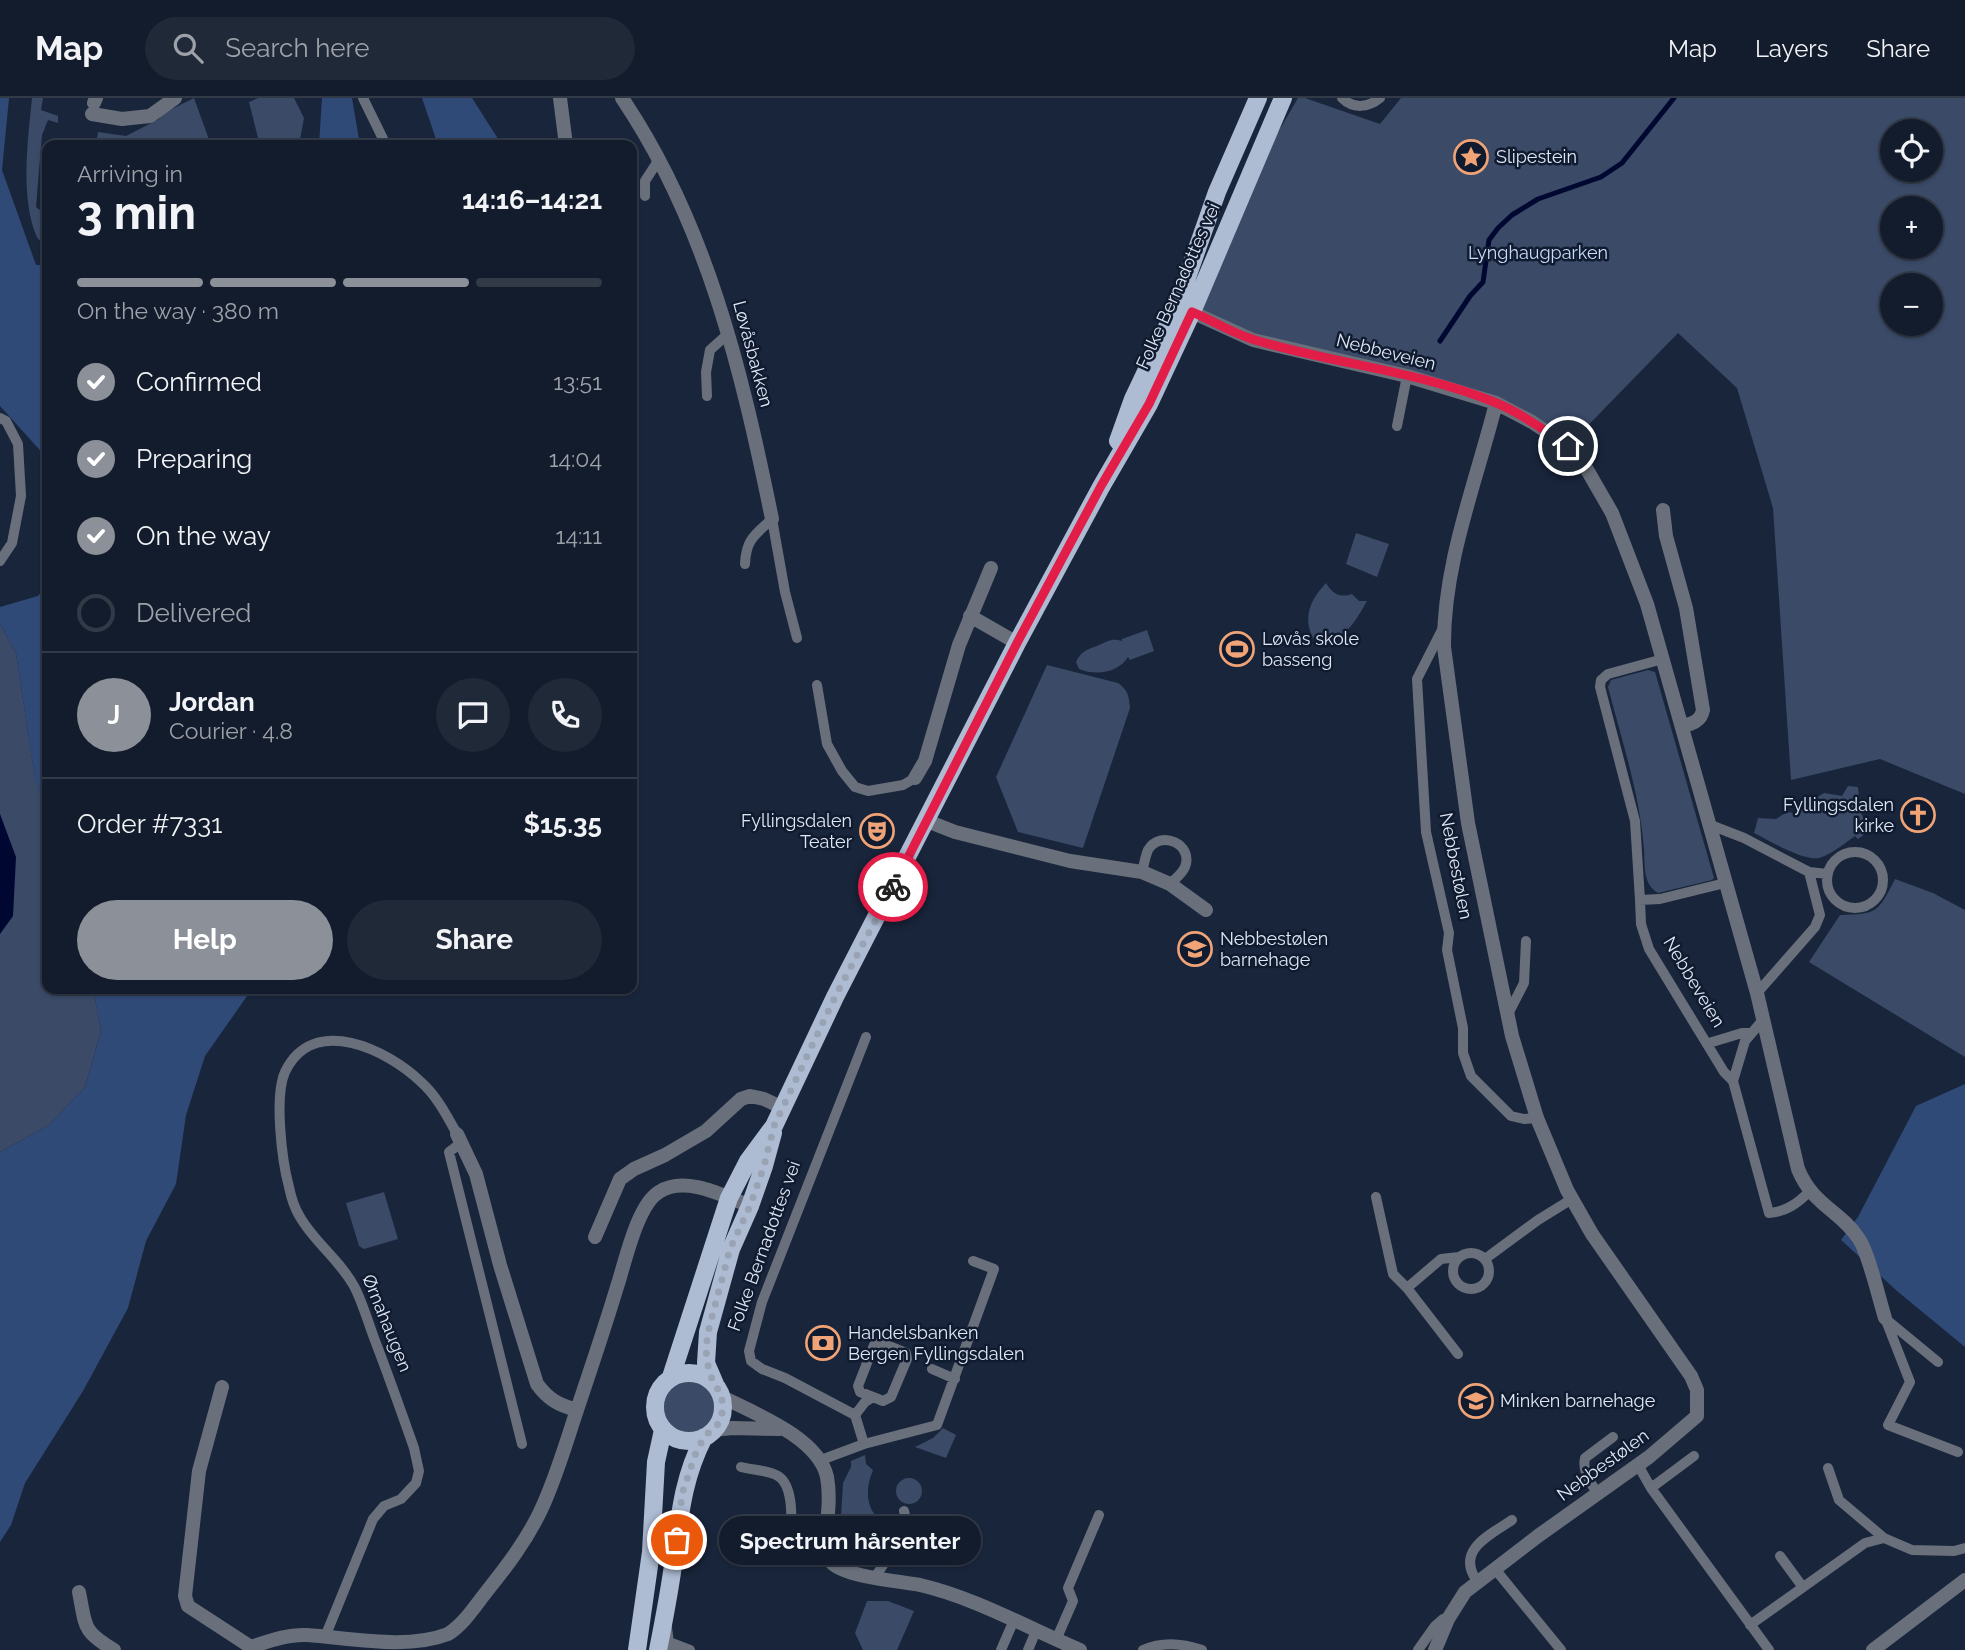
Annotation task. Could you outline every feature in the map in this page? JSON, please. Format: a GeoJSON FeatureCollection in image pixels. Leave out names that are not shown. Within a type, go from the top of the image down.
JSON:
{"type":"FeatureCollection","features":[{"type":"Feature","properties":{"kind":"main road","name":"Folke Bernadottes vei"},"geometry":{"type":"LineString","coordinates":[[671,1377],[729,1198],[748,1161],[774,1126],[835,997],[1017,643],[1101,486],[1149,404],[1184,309],[1217,192],[1258,98]]}},
{"type":"Feature","properties":{"kind":"main road","name":"Folke Bernadottes vei"},"geometry":{"type":"LineString","coordinates":[[1184,309],[1283,98]]}},
{"type":"Feature","properties":{"kind":"main road","name":"Folke Bernadottes vei"},"geometry":{"type":"LineString","coordinates":[[718,1391],[706,1363],[708,1332],[730,1249],[750,1206],[774,1126]]}},
{"type":"Feature","properties":{"kind":"main road"},"geometry":{"type":"LineString","coordinates":[[665,1647],[665,1615],[682,1494],[695,1455],[709,1434],[722,1414],[718,1391],[709,1379],[695,1373],[679,1374],[664,1382],[655,1397],[655,1414],[663,1430],[682,1440],[697,1440],[709,1434]]}},
{"type":"Feature","properties":{"kind":"main road"},"geometry":{"type":"LineString","coordinates":[[638,1650],[651,1552],[656,1462],[663,1430]]}},
{"type":"Feature","properties":{"kind":"street"},"geometry":{"type":"LineString","coordinates":[[94,105],[122,119],[150,116],[175,98]]}},
{"type":"Feature","properties":{"kind":"street"},"geometry":{"type":"LineString","coordinates":[[560,98],[565,140]]}},
{"type":"Feature","properties":{"kind":"street","name":"Løvåsbakken"},"geometry":{"type":"LineString","coordinates":[[622,98],[687,216],[729,333],[772,519]]}},
{"type":"Feature","properties":{"kind":"street","name":"Nebbeveien"},"geometry":{"type":"LineString","coordinates":[[1184,309],[1253,340],[1408,376],[1496,403],[1532,422],[1568,446],[1596,482],[1612,513],[1647,604],[1664,659],[1757,993],[1798,1169],[1810,1191],[1861,1241],[1885,1318]]}},
{"type":"Feature","properties":{"kind":"street","name":"Nebbestølen"},"geometry":{"type":"LineString","coordinates":[[1435,1650],[1448,1619],[1465,1592],[1477,1581],[1638,1465],[1697,1416],[1697,1390],[1691,1376],[1592,1234],[1572,1199],[1537,1118],[1507,1016],[1468,823],[1444,648],[1444,626],[1453,565],[1496,403]]}},
{"type":"Feature","properties":{"kind":"street"},"geometry":{"type":"LineString","coordinates":[[1662,510],[1666,536],[1686,608],[1703,710],[1702,715],[1693,723],[1682,726]]}},
{"type":"Feature","properties":{"kind":"street"},"geometry":{"type":"LineString","coordinates":[[915,778],[925,761],[970,616],[991,568]]}},
{"type":"Feature","properties":{"kind":"street"},"geometry":{"type":"LineString","coordinates":[[970,616],[1017,643]]}},
{"type":"Feature","properties":{"kind":"street"},"geometry":{"type":"LineString","coordinates":[[927,821],[955,832],[1070,861],[1142,872],[1170,884],[1206,910]]}},
{"type":"Feature","properties":{"kind":"street"},"geometry":{"type":"LineString","coordinates":[[595,1237],[620,1179],[706,1131],[741,1099],[750,1096],[764,1099],[783,1108]]}},
{"type":"Feature","properties":{"kind":"street","name":"Ørnahaugen"},"geometry":{"type":"LineString","coordinates":[[459,1138],[475,1174],[537,1384],[556,1404],[577,1410]]}},
{"type":"Feature","properties":{"kind":"street"},"geometry":{"type":"LineString","coordinates":[[222,1387],[199,1471],[185,1595],[188,1606],[246,1648],[279,1638],[304,1635],[325,1637],[343,1645],[413,1645],[439,1638],[461,1623],[506,1568],[540,1512],[557,1471],[647,1203],[658,1192],[683,1186],[750,1206]]}},
{"type":"Feature","properties":{"kind":"street"},"geometry":{"type":"LineString","coordinates":[[718,1391],[807,1445],[821,1460],[828,1486],[826,1552],[832,1563],[850,1573],[923,1586],[960,1598],[1080,1650]]}},
{"type":"Feature","properties":{"kind":"street"},"geometry":{"type":"LineString","coordinates":[[709,1434],[732,1428],[782,1429]]}},
{"type":"Feature","properties":{"kind":"street"},"geometry":{"type":"LineString","coordinates":[[1873,1650],[1965,1580]]}},
{"type":"Feature","properties":{"kind":"street"},"geometry":{"type":"LineString","coordinates":[[79,1591],[86,1629],[93,1638],[114,1650]]}},
{"type":"Feature","properties":{"kind":"lane"},"geometry":{"type":"LineString","coordinates":[[363,98],[384,140]]}},
{"type":"Feature","properties":{"kind":"lane"},"geometry":{"type":"LineString","coordinates":[[1342,98],[1353,105],[1364,106],[1373,104],[1380,98]]}},
{"type":"Feature","properties":{"kind":"lane"},"geometry":{"type":"LineString","coordinates":[[645,196],[645,181],[658,161]]}},
{"type":"Feature","properties":{"kind":"lane"},"geometry":{"type":"LineString","coordinates":[[707,396],[706,372],[710,350],[729,333]]}},
{"type":"Feature","properties":{"kind":"lane"},"geometry":{"type":"LineString","coordinates":[[1397,426],[1408,376]]}},
{"type":"Feature","properties":{"kind":"lane"},"geometry":{"type":"LineString","coordinates":[[0,418],[6,421],[18,444],[22,496],[12,543],[0,561]]}},
{"type":"Feature","properties":{"kind":"lane"},"geometry":{"type":"LineString","coordinates":[[745,564],[750,540],[772,519]]}},
{"type":"Feature","properties":{"kind":"lane","name":"Løvåsbakken"},"geometry":{"type":"LineString","coordinates":[[772,519],[785,593],[797,638]]}},
{"type":"Feature","properties":{"kind":"lane","name":"Nebbestølen"},"geometry":{"type":"LineString","coordinates":[[1444,626],[1418,679],[1426,832],[1449,933],[1447,950],[1463,1028],[1464,1053],[1471,1076],[1511,1116],[1537,1118]]}},
{"type":"Feature","properties":{"kind":"lane","name":"Nebbeveien"},"geometry":{"type":"LineString","coordinates":[[1664,659],[1608,674],[1601,680],[1600,687],[1635,821],[1641,924],[1649,949],[1724,1072],[1733,1081],[1769,1213],[1779,1212],[1797,1203],[1810,1191]]}},
{"type":"Feature","properties":{"kind":"lane"},"geometry":{"type":"LineString","coordinates":[[817,685],[827,744],[842,771],[855,787],[868,791],[903,785],[915,778]]}},
{"type":"Feature","properties":{"kind":"lane"},"geometry":{"type":"LineString","coordinates":[[1708,824],[1744,838],[1809,872],[1828,874]]}},
{"type":"Feature","properties":{"kind":"lane"},"geometry":{"type":"LineString","coordinates":[[1142,872],[1152,845],[1171,840],[1182,848],[1186,860],[1182,873],[1170,884]]}},
{"type":"Feature","properties":{"kind":"lane"},"geometry":{"type":"LineString","coordinates":[[1853,853],[1870,856],[1881,869],[1882,887],[1871,903],[1853,908],[1836,900],[1830,892],[1828,874],[1837,859],[1853,853]]}},
{"type":"Feature","properties":{"kind":"lane"},"geometry":{"type":"LineString","coordinates":[[1809,872],[1820,915]]}},
{"type":"Feature","properties":{"kind":"lane"},"geometry":{"type":"LineString","coordinates":[[1640,900],[1660,899],[1725,883]]}},
{"type":"Feature","properties":{"kind":"lane"},"geometry":{"type":"LineString","coordinates":[[1757,993],[1815,927],[1820,915],[1836,900]]}},
{"type":"Feature","properties":{"kind":"lane"},"geometry":{"type":"LineString","coordinates":[[1507,1016],[1524,983],[1526,941]]}},
{"type":"Feature","properties":{"kind":"lane","name":"Nebbeveien"},"geometry":{"type":"LineString","coordinates":[[1733,1081],[1745,1041],[1762,1021]]}},
{"type":"Feature","properties":{"kind":"lane"},"geometry":{"type":"LineString","coordinates":[[1709,1044],[1742,1033],[1751,1033]]}},
{"type":"Feature","properties":{"kind":"lane","name":"Folke Bernadottes vei"},"geometry":{"type":"LineString","coordinates":[[855,1415],[785,1378],[762,1369],[751,1361],[749,1352],[762,1302],[866,1037]]}},
{"type":"Feature","properties":{"kind":"lane","name":"Ørnahaugen"},"geometry":{"type":"LineString","coordinates":[[325,1637],[373,1519],[384,1506],[410,1492],[419,1471],[410,1436],[355,1289],[340,1265],[299,1217],[289,1189],[281,1147],[281,1087],[285,1072],[295,1058],[311,1046],[337,1041],[356,1043],[380,1052],[421,1082],[440,1105],[459,1138]]}},
{"type":"Feature","properties":{"kind":"lane"},"geometry":{"type":"LineString","coordinates":[[459,1138],[449,1152],[522,1444]]}},
{"type":"Feature","properties":{"kind":"lane"},"geometry":{"type":"LineString","coordinates":[[1376,1197],[1393,1274],[1458,1354]]}},
{"type":"Feature","properties":{"kind":"lane"},"geometry":{"type":"LineString","coordinates":[[1485,1259],[1572,1199]]}},
{"type":"Feature","properties":{"kind":"lane"},"geometry":{"type":"LineString","coordinates":[[1407,1288],[1441,1259],[1475,1253],[1485,1259],[1489,1271],[1485,1283],[1475,1289],[1462,1288],[1454,1278],[1453,1267],[1459,1257]]}},
{"type":"Feature","properties":{"kind":"lane"},"geometry":{"type":"LineString","coordinates":[[821,1460],[864,1444],[937,1425],[993,1269],[973,1261]]}},
{"type":"Feature","properties":{"kind":"lane"},"geometry":{"type":"LineString","coordinates":[[1885,1318],[1938,1362]]}},
{"type":"Feature","properties":{"kind":"lane"},"geometry":{"type":"LineString","coordinates":[[1885,1318],[1910,1381],[1888,1424],[1958,1452]]}},
{"type":"Feature","properties":{"kind":"lane"},"geometry":{"type":"LineString","coordinates":[[879,1342],[906,1353],[907,1359],[891,1398],[883,1401],[873,1397],[860,1392],[858,1386],[874,1345],[879,1342]]}},
{"type":"Feature","properties":{"kind":"lane"},"geometry":{"type":"LineString","coordinates":[[932,1369],[955,1379]]}},
{"type":"Feature","properties":{"kind":"lane"},"geometry":{"type":"LineString","coordinates":[[864,1444],[855,1415],[865,1402],[873,1397]]}},
{"type":"Feature","properties":{"kind":"lane"},"geometry":{"type":"LineString","coordinates":[[1597,1493],[1586,1475],[1585,1458],[1613,1437]]}},
{"type":"Feature","properties":{"kind":"lane"},"geometry":{"type":"LineString","coordinates":[[1651,1488],[1694,1457]]}},
{"type":"Feature","properties":{"kind":"lane"},"geometry":{"type":"LineString","coordinates":[[1638,1465],[1651,1488],[1769,1650]]}},
{"type":"Feature","properties":{"kind":"lane"},"geometry":{"type":"LineString","coordinates":[[741,1468],[778,1475],[786,1486],[791,1505],[790,1549],[797,1554],[826,1552]]}},
{"type":"Feature","properties":{"kind":"lane"},"geometry":{"type":"LineString","coordinates":[[1828,1468],[1839,1500],[1884,1538],[1912,1550],[1954,1551],[1965,1548]]}},
{"type":"Feature","properties":{"kind":"lane"},"geometry":{"type":"LineString","coordinates":[[876,1577],[908,1528],[904,1511]]}},
{"type":"Feature","properties":{"kind":"lane"},"geometry":{"type":"LineString","coordinates":[[1056,1640],[1073,1601],[1068,1588],[1099,1515]]}},
{"type":"Feature","properties":{"kind":"lane"},"geometry":{"type":"LineString","coordinates":[[1477,1581],[1469,1562],[1472,1553],[1481,1542],[1512,1520]]}},
{"type":"Feature","properties":{"kind":"lane"},"geometry":{"type":"LineString","coordinates":[[1750,1625],[1865,1543],[1884,1538]]}},
{"type":"Feature","properties":{"kind":"lane"},"geometry":{"type":"LineString","coordinates":[[1780,1556],[1802,1586]]}},
{"type":"Feature","properties":{"kind":"lane"},"geometry":{"type":"LineString","coordinates":[[1495,1569],[1561,1650]]}},
{"type":"Feature","properties":{"kind":"lane","name":"Nebbestølen"},"geometry":{"type":"LineString","coordinates":[[1418,1650],[1435,1626],[1443,1619],[1448,1619]]}},
{"type":"Feature","properties":{"kind":"lane"},"geometry":{"type":"LineString","coordinates":[[1001,1650],[1014,1620]]}},
{"type":"Feature","properties":{"kind":"lane"},"geometry":{"type":"LineString","coordinates":[[1028,1650],[1036,1631]]}},
{"type":"Feature","properties":{"kind":"lane"},"geometry":{"type":"LineString","coordinates":[[1143,1650],[1165,1643],[1202,1650]]}},
{"type":"Feature","properties":{"kind":"lane"},"geometry":{"type":"LineString","coordinates":[[665,1647],[690,1650]]}},
{"type":"Feature","properties":{"kind":"green space"},"geometry":{"type":"Polygon","coordinates":[[[32,98],[43,98],[41,110],[58,116],[58,123],[48,120],[42,135],[36,207],[42,212],[42,243],[36,235],[28,203],[26,167],[32,98]]]}},
{"type":"Feature","properties":{"kind":"green space"},"geometry":{"type":"Polygon","coordinates":[[[194,98],[209,140],[97,140],[98,132],[126,136],[159,119],[164,113],[194,98]]]}},
{"type":"Feature","properties":{"kind":"green space"},"geometry":{"type":"Polygon","coordinates":[[[258,98],[294,98],[304,118],[300,140],[258,140],[249,102],[258,98]]]}},
{"type":"Feature","properties":{"kind":"green space","name":"Lynghaugparken"},"geometry":{"type":"Polygon","coordinates":[[[1298,98],[1305,98],[1380,124],[1401,98],[1965,98],[1965,794],[1880,759],[1791,780],[1773,508],[1737,388],[1678,333],[1568,446],[1496,403],[1253,340],[1192,312],[1238,201],[1298,98]]]}},
{"type":"Feature","properties":{"kind":"green space"},"geometry":{"type":"Polygon","coordinates":[[[1356,533],[1389,544],[1377,577],[1346,564],[1356,533]]]}},
{"type":"Feature","properties":{"kind":"green space"},"geometry":{"type":"Polygon","coordinates":[[[1326,583],[1337,594],[1352,594],[1359,601],[1367,601],[1346,631],[1332,639],[1323,640],[1313,638],[1308,616],[1312,602],[1326,583]]]}},
{"type":"Feature","properties":{"kind":"green space"},"geometry":{"type":"Polygon","coordinates":[[[0,624],[16,653],[35,778],[42,799],[42,994],[94,994],[101,1031],[85,1087],[49,1125],[0,1152],[0,624]]]}},
{"type":"Feature","properties":{"kind":"green space"},"geometry":{"type":"Polygon","coordinates":[[[1147,630],[1154,651],[1130,660],[1128,657],[1119,667],[1106,672],[1079,669],[1076,662],[1085,651],[1110,640],[1122,641],[1147,630]]]}},
{"type":"Feature","properties":{"kind":"green space"},"geometry":{"type":"Polygon","coordinates":[[[1047,665],[1118,683],[1126,691],[1129,700],[1130,708],[1083,848],[1018,832],[996,777],[1047,665]]]}},
{"type":"Feature","properties":{"kind":"green space"},"geometry":{"type":"Polygon","coordinates":[[[1648,670],[1655,672],[1714,878],[1658,893],[1650,885],[1646,874],[1639,809],[1608,687],[1611,680],[1648,670]]]}},
{"type":"Feature","properties":{"kind":"green space"},"geometry":{"type":"Polygon","coordinates":[[[1848,786],[1858,787],[1861,813],[1869,831],[1858,839],[1855,836],[1822,857],[1797,854],[1754,833],[1758,818],[1776,819],[1787,812],[1793,813],[1824,793],[1842,796],[1848,786]]]}},
{"type":"Feature","properties":{"kind":"green space"},"geometry":{"type":"Polygon","coordinates":[[[1895,879],[1933,893],[1965,910],[1965,1057],[1809,962],[1840,915],[1862,914],[1875,909],[1895,879]]]}},
{"type":"Feature","properties":{"kind":"green space"},"geometry":{"type":"Polygon","coordinates":[[[384,1192],[398,1239],[364,1249],[359,1246],[346,1203],[384,1192]]]}},
{"type":"Feature","properties":{"kind":"green space"},"geometry":{"type":"Polygon","coordinates":[[[689,1382],[706,1390],[714,1407],[706,1424],[689,1432],[672,1424],[664,1407],[672,1390],[689,1382]]]}},
{"type":"Feature","properties":{"kind":"green space"},"geometry":{"type":"Polygon","coordinates":[[[943,1428],[956,1435],[946,1458],[915,1447],[933,1438],[943,1428]]]}},
{"type":"Feature","properties":{"kind":"green space"},"geometry":{"type":"Polygon","coordinates":[[[865,1455],[866,1464],[873,1470],[868,1493],[874,1514],[886,1526],[892,1518],[897,1522],[886,1552],[873,1562],[855,1559],[843,1553],[837,1542],[834,1524],[841,1517],[843,1483],[851,1461],[865,1455]]]}},
{"type":"Feature","properties":{"kind":"green space"},"geometry":{"type":"Polygon","coordinates":[[[909,1478],[918,1482],[922,1491],[918,1500],[909,1504],[900,1500],[896,1491],[900,1482],[909,1478]]]}},
{"type":"Feature","properties":{"kind":"green space"},"geometry":{"type":"Polygon","coordinates":[[[867,1601],[888,1601],[914,1611],[897,1650],[863,1650],[855,1633],[867,1601]]]}},
{"type":"Feature","properties":{"kind":"shaded area"},"geometry":{"type":"Polygon","coordinates":[[[0,98],[9,98],[2,170],[36,265],[42,265],[42,452],[0,406],[0,98]]]}},
{"type":"Feature","properties":{"kind":"shaded area"},"geometry":{"type":"Polygon","coordinates":[[[322,98],[352,98],[359,140],[319,140],[322,98]]]}},
{"type":"Feature","properties":{"kind":"shaded area"},"geometry":{"type":"Polygon","coordinates":[[[422,98],[472,98],[499,140],[436,140],[422,98]]]}},
{"type":"Feature","properties":{"kind":"shaded area"},"geometry":{"type":"Polygon","coordinates":[[[42,591],[42,799],[35,779],[16,653],[0,624],[0,607],[38,596],[42,591]]]}},
{"type":"Feature","properties":{"kind":"shaded area"},"geometry":{"type":"Polygon","coordinates":[[[0,814],[16,857],[13,916],[0,934],[0,814]]]}},
{"type":"Feature","properties":{"kind":"shaded area"},"geometry":{"type":"Polygon","coordinates":[[[94,994],[248,994],[205,1056],[186,1115],[176,1184],[146,1241],[128,1308],[83,1391],[25,1483],[11,1525],[0,1542],[0,1152],[49,1125],[85,1087],[101,1031],[94,994]]]}},
{"type":"Feature","properties":{"kind":"shaded area"},"geometry":{"type":"Polygon","coordinates":[[[1965,1084],[1965,1347],[1841,1240],[1858,1217],[1916,1106],[1965,1084]]]}},
{"type":"Feature","properties":{"kind":"waterway"},"geometry":{"type":"LineString","coordinates":[[1440,341],[1470,296],[1483,282],[1489,240],[1498,228],[1512,215],[1538,199],[1601,177],[1622,163],[1674,98]]}},
{"type":"Feature","properties":{"kind":"way so far"},"geometry":{"type":"LineString","coordinates":[[677,1540],[686,1479],[704,1437],[714,1430],[722,1414],[722,1397],[709,1373],[706,1350],[708,1332],[730,1249],[750,1206],[774,1126],[835,997],[893,887]]}},
{"type":"Feature","properties":{"kind":"place","name":"Slipestein"},"geometry":{"type":"Point","coordinates":[1471,157]}},
{"type":"Feature","properties":{"kind":"place","name":"Løvås skole basseng"},"geometry":{"type":"Point","coordinates":[1237,649]}},
{"type":"Feature","properties":{"kind":"place","name":"Fyllingsdalen kirke"},"geometry":{"type":"Point","coordinates":[1918,815]}},
{"type":"Feature","properties":{"kind":"place","name":"Fyllingsdalen Teater"},"geometry":{"type":"Point","coordinates":[877,831]}},
{"type":"Feature","properties":{"kind":"place","name":"Nebbestølen barnehage"},"geometry":{"type":"Point","coordinates":[1195,949]}},
{"type":"Feature","properties":{"kind":"place","name":"Handelsbanken Bergen Fyllingsdalen"},"geometry":{"type":"Point","coordinates":[823,1343]}},
{"type":"Feature","properties":{"kind":"place","name":"Minken barnehage"},"geometry":{"type":"Point","coordinates":[1476,1401]}},
{"type":"Feature","properties":{"kind":"place","name":"Spectrum hårsenter"},"geometry":{"type":"Point","coordinates":[677,1540]}},
{"type":"Feature","properties":{"kind":"route"},"geometry":{"type":"LineString","coordinates":[[893,887],[1017,643],[1101,486],[1149,404],[1192,312],[1253,340],[1408,376],[1468,393],[1496,403],[1532,422],[1568,446]]}}]}
